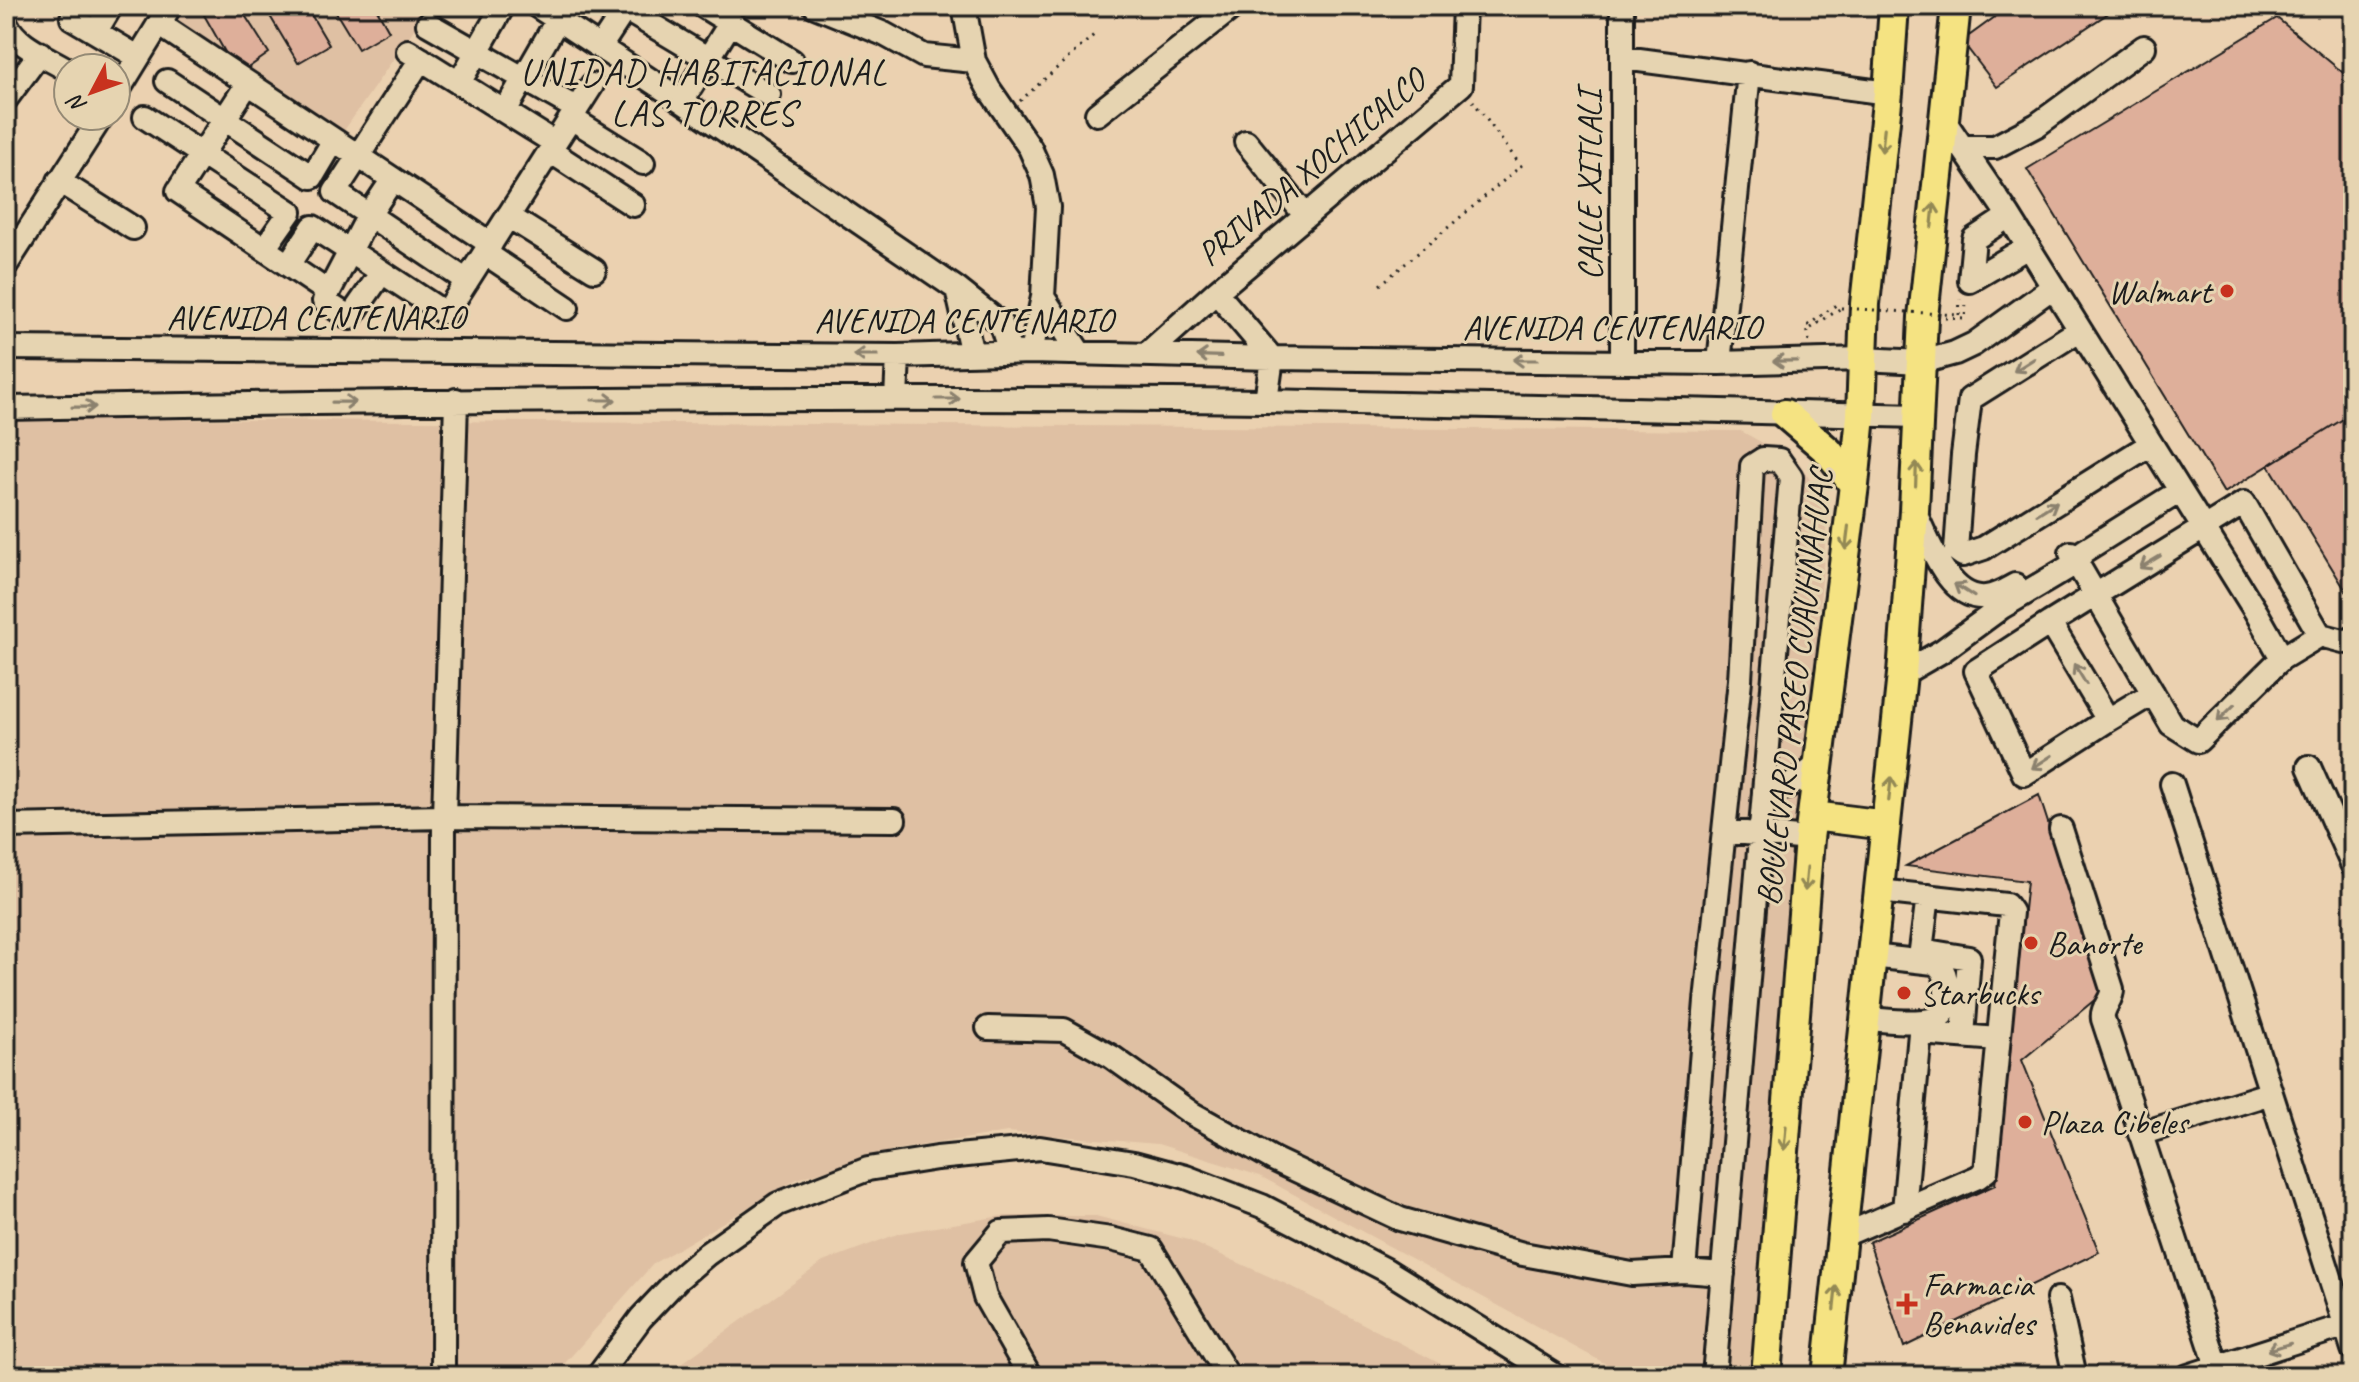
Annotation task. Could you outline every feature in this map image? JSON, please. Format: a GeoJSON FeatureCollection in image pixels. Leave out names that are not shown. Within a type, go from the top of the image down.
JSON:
{"type":"FeatureCollection","features":[{"type":"Feature","properties":{"kind":"main road","name":"BOULEVARD PASEO CUAUHNÁHUAC"},"geometry":{"type":"LineString","coordinates":[[1766,1376],[1811,827],[1861,416],[1863,359],[1853,306],[1888,93],[1894,6]]}},
{"type":"Feature","properties":{"kind":"main road"},"geometry":{"type":"LineString","coordinates":[[1827,1376],[1902,674],[1914,511],[1923,317],[1956,6]]}},
{"type":"Feature","properties":{"kind":"main road"},"geometry":{"type":"LineString","coordinates":[[1785,414],[1828,451],[1854,485]]}},
{"type":"Feature","properties":{"kind":"main road"},"geometry":{"type":"LineString","coordinates":[[1811,827],[1886,825]]}},
{"type":"Feature","properties":{"kind":"street"},"geometry":{"type":"LineString","coordinates":[[6,16],[11,6]]}},
{"type":"Feature","properties":{"kind":"street"},"geometry":{"type":"LineString","coordinates":[[96,31],[111,6]]}},
{"type":"Feature","properties":{"kind":"street"},"geometry":{"type":"LineString","coordinates":[[459,83],[503,6]]}},
{"type":"Feature","properties":{"kind":"street"},"geometry":{"type":"LineString","coordinates":[[537,6],[957,289],[1001,324],[1020,352]]}},
{"type":"Feature","properties":{"kind":"street"},"geometry":{"type":"LineString","coordinates":[[703,6],[792,61]]}},
{"type":"Feature","properties":{"kind":"street"},"geometry":{"type":"LineString","coordinates":[[815,6],[884,34],[924,56],[974,61]]}},
{"type":"Feature","properties":{"kind":"street"},"geometry":{"type":"LineString","coordinates":[[964,6],[974,61],[989,89],[1030,148],[1042,175],[1048,207],[1043,297],[1020,352]]}},
{"type":"Feature","properties":{"kind":"street"},"geometry":{"type":"LineString","coordinates":[[1097,114],[1234,6]]}},
{"type":"Feature","properties":{"kind":"street","name":"PRIVADA XOCHICALCO"},"geometry":{"type":"LineString","coordinates":[[1147,354],[1305,215],[1461,85],[1464,6]]}},
{"type":"Feature","properties":{"kind":"street","name":"CALLE XITLALI"},"geometry":{"type":"LineString","coordinates":[[1622,6],[1622,361]]}},
{"type":"Feature","properties":{"kind":"street"},"geometry":{"type":"LineString","coordinates":[[600,47],[626,8],[708,61],[769,95]]}},
{"type":"Feature","properties":{"kind":"street"},"geometry":{"type":"LineString","coordinates":[[132,67],[165,15],[248,83],[393,179],[567,308]]}},
{"type":"Feature","properties":{"kind":"street"},"geometry":{"type":"LineString","coordinates":[[72,18],[138,57]]}},
{"type":"Feature","properties":{"kind":"street"},"geometry":{"type":"LineString","coordinates":[[505,111],[558,19]]}},
{"type":"Feature","properties":{"kind":"street"},"geometry":{"type":"LineString","coordinates":[[682,101],[731,22]]}},
{"type":"Feature","properties":{"kind":"street"},"geometry":{"type":"LineString","coordinates":[[6,23],[11,33],[52,60]]}},
{"type":"Feature","properties":{"kind":"street"},"geometry":{"type":"LineString","coordinates":[[428,24],[525,79],[643,163]]}},
{"type":"Feature","properties":{"kind":"street"},"geometry":{"type":"LineString","coordinates":[[1962,147],[1995,147],[2037,125],[2144,47]]}},
{"type":"Feature","properties":{"kind":"street"},"geometry":{"type":"LineString","coordinates":[[6,99],[40,53]]}},
{"type":"Feature","properties":{"kind":"street"},"geometry":{"type":"LineString","coordinates":[[467,281],[335,192],[359,156],[414,55],[505,111],[633,205]]}},
{"type":"Feature","properties":{"kind":"street"},"geometry":{"type":"LineString","coordinates":[[1624,58],[1888,93]]}},
{"type":"Feature","properties":{"kind":"street"},"geometry":{"type":"LineString","coordinates":[[1719,363],[1749,73]]}},
{"type":"Feature","properties":{"kind":"street"},"geometry":{"type":"LineString","coordinates":[[167,81],[312,177],[334,140]]}},
{"type":"Feature","properties":{"kind":"street"},"geometry":{"type":"LineString","coordinates":[[248,83],[178,191],[328,292]]}},
{"type":"Feature","properties":{"kind":"street"},"geometry":{"type":"LineString","coordinates":[[288,265],[313,227],[445,313],[592,85]]}},
{"type":"Feature","properties":{"kind":"street"},"geometry":{"type":"LineString","coordinates":[[145,117],[290,212],[264,249]]}},
{"type":"Feature","properties":{"kind":"street"},"geometry":{"type":"LineString","coordinates":[[1943,119],[2009,216],[2282,658]]}},
{"type":"Feature","properties":{"kind":"street"},"geometry":{"type":"LineString","coordinates":[[6,265],[91,132]]}},
{"type":"Feature","properties":{"kind":"street"},"geometry":{"type":"LineString","coordinates":[[1246,142],[1305,215]]}},
{"type":"Feature","properties":{"kind":"street"},"geometry":{"type":"LineString","coordinates":[[382,272],[349,318],[324,301],[369,215],[393,179]]}},
{"type":"Feature","properties":{"kind":"street"},"geometry":{"type":"LineString","coordinates":[[59,181],[133,228]]}},
{"type":"Feature","properties":{"kind":"street"},"geometry":{"type":"LineString","coordinates":[[508,216],[594,270]]}},
{"type":"Feature","properties":{"kind":"street"},"geometry":{"type":"LineString","coordinates":[[2009,216],[1974,239],[1970,281],[2028,247]]}},
{"type":"Feature","properties":{"kind":"street","name":"AVENIDA CENTENARIO"},"geometry":{"type":"LineString","coordinates":[[6,348],[898,356],[1079,352],[1272,358],[1719,363],[1863,359],[1922,362],[1974,344],[2053,287]]}},
{"type":"Feature","properties":{"kind":"street"},"geometry":{"type":"LineString","coordinates":[[957,289],[972,354]]}},
{"type":"Feature","properties":{"kind":"street"},"geometry":{"type":"LineString","coordinates":[[1216,292],[1272,358],[1266,401]]}},
{"type":"Feature","properties":{"kind":"street"},"geometry":{"type":"LineString","coordinates":[[1043,297],[1079,352]]}},
{"type":"Feature","properties":{"kind":"street"},"geometry":{"type":"LineString","coordinates":[[2078,331],[1970,399],[1956,550],[1963,555],[1984,548],[2151,444]]}},
{"type":"Feature","properties":{"kind":"street"},"geometry":{"type":"LineString","coordinates":[[896,399],[898,356]]}},
{"type":"Feature","properties":{"kind":"street"},"geometry":{"type":"LineString","coordinates":[[6,408],[456,400],[896,399],[1266,401],[1919,416]]}},
{"type":"Feature","properties":{"kind":"street"},"geometry":{"type":"LineString","coordinates":[[443,1376],[444,817],[456,400]]}},
{"type":"Feature","properties":{"kind":"street"},"geometry":{"type":"LineString","coordinates":[[1684,1271],[1706,1001],[1740,680],[1752,466],[1763,459],[1779,460],[1791,477],[1714,1376]]}},
{"type":"Feature","properties":{"kind":"street"},"geometry":{"type":"LineString","coordinates":[[1902,674],[1942,651],[2077,556],[2180,491]]}},
{"type":"Feature","properties":{"kind":"street"},"geometry":{"type":"LineString","coordinates":[[2153,693],[2024,774],[1976,671],[2244,503],[2320,635],[2351,644]]}},
{"type":"Feature","properties":{"kind":"street"},"geometry":{"type":"LineString","coordinates":[[1914,511],[1953,583],[1966,594],[1977,598],[1990,597],[2077,556]]}},
{"type":"Feature","properties":{"kind":"street"},"geometry":{"type":"LineString","coordinates":[[2077,556],[2095,595],[2171,724],[2198,741],[2282,658],[2320,635]]}},
{"type":"Feature","properties":{"kind":"street"},"geometry":{"type":"LineString","coordinates":[[2050,623],[2108,720]]}},
{"type":"Feature","properties":{"kind":"street"},"geometry":{"type":"LineString","coordinates":[[1764,790],[1788,787],[1818,765]]}},
{"type":"Feature","properties":{"kind":"street"},"geometry":{"type":"LineString","coordinates":[[2309,767],[2353,866]]}},
{"type":"Feature","properties":{"kind":"street"},"geometry":{"type":"LineString","coordinates":[[2172,784],[2349,1324],[2353,1349]]}},
{"type":"Feature","properties":{"kind":"street"},"geometry":{"type":"LineString","coordinates":[[6,826],[444,817],[894,820]]}},
{"type":"Feature","properties":{"kind":"street"},"geometry":{"type":"LineString","coordinates":[[1724,831],[1760,833],[1811,827]]}},
{"type":"Feature","properties":{"kind":"street"},"geometry":{"type":"LineString","coordinates":[[2061,829],[2112,985],[2113,992],[2103,1010],[2103,1019],[2217,1366]]}},
{"type":"Feature","properties":{"kind":"street"},"geometry":{"type":"LineString","coordinates":[[1842,1236],[1986,1171],[2011,912],[2006,905],[1879,891]]}},
{"type":"Feature","properties":{"kind":"street"},"geometry":{"type":"LineString","coordinates":[[1928,896],[1921,950],[1969,958],[1963,1036]]}},
{"type":"Feature","properties":{"kind":"street"},"geometry":{"type":"LineString","coordinates":[[1865,1019],[1930,1022],[1945,1010],[1946,977],[1942,968],[1934,963],[1872,956]]}},
{"type":"Feature","properties":{"kind":"street"},"geometry":{"type":"LineString","coordinates":[[988,1028],[1064,1030],[1112,1057],[1191,1113],[1275,1160],[1400,1219],[1523,1254],[1632,1274],[1684,1271],[1723,1274]]}},
{"type":"Feature","properties":{"kind":"street"},"geometry":{"type":"LineString","coordinates":[[1904,1210],[1920,1033],[1998,1039]]}},
{"type":"Feature","properties":{"kind":"street"},"geometry":{"type":"LineString","coordinates":[[2140,1134],[2271,1093]]}},
{"type":"Feature","properties":{"kind":"street"},"geometry":{"type":"LineString","coordinates":[[598,1376],[641,1318],[677,1280],[707,1254],[778,1204],[868,1169],[937,1158],[1040,1148],[1134,1163],[1186,1177],[1262,1206],[1386,1270],[1556,1376]]}},
{"type":"Feature","properties":{"kind":"street"},"geometry":{"type":"LineString","coordinates":[[1030,1376],[985,1297],[976,1262],[1001,1232],[1048,1230],[1151,1249],[1228,1376]]}},
{"type":"Feature","properties":{"kind":"street"},"geometry":{"type":"LineString","coordinates":[[2058,1299],[2075,1376]]}},
{"type":"Feature","properties":{"kind":"street"},"geometry":{"type":"LineString","coordinates":[[2188,1376],[2349,1324]]}},
{"type":"Feature","properties":{"kind":"path"},"geometry":{"type":"LineString","coordinates":[[1006,113],[1095,34]]}},
{"type":"Feature","properties":{"kind":"path"},"geometry":{"type":"LineString","coordinates":[[1380,285],[1521,166],[1461,85]]}},
{"type":"Feature","properties":{"kind":"path"},"geometry":{"type":"LineString","coordinates":[[1853,306],[1809,329],[1807,326],[1840,302],[1853,306],[1959,315],[1960,295],[1966,296],[1965,319]]}},
{"type":"Feature","properties":{"kind":"shaded area"},"geometry":{"type":"Polygon","coordinates":[[[185,6],[430,6],[339,138],[171,29],[185,6]]]}},
{"type":"Feature","properties":{"kind":"shaded area"},"geometry":{"type":"Polygon","coordinates":[[[6,418],[1741,431],[1799,463],[1828,508],[1755,1376],[1628,1376],[1260,1176],[1158,1144],[1007,1132],[893,1150],[797,1179],[654,1263],[566,1362],[558,1376],[6,1376],[6,418]]]}},
{"type":"Feature","properties":{"kind":"shaded area"},"geometry":{"type":"Polygon","coordinates":[[[1001,1216],[1096,1216],[1188,1240],[1286,1284],[1464,1376],[664,1376],[823,1262],[900,1233],[1001,1216]]]}},
{"type":"Feature","properties":{"kind":"building"},"geometry":{"type":"Polygon","coordinates":[[[199,6],[239,6],[269,53],[238,75],[199,6]]]}},
{"type":"Feature","properties":{"kind":"building"},"geometry":{"type":"Polygon","coordinates":[[[264,6],[306,6],[329,45],[298,63],[264,6]]]}},
{"type":"Feature","properties":{"kind":"building"},"geometry":{"type":"Polygon","coordinates":[[[332,6],[375,6],[389,31],[358,49],[332,6]]]}},
{"type":"Feature","properties":{"kind":"building"},"geometry":{"type":"Polygon","coordinates":[[[2010,6],[2099,6],[2107,14],[1997,87],[1962,41],[2010,6]]]}},
{"type":"Feature","properties":{"kind":"building","name":"Walmart"},"geometry":{"type":"Polygon","coordinates":[[[2277,18],[2353,81],[2353,413],[2224,493],[2027,169],[2277,18]]]}},
{"type":"Feature","properties":{"kind":"building"},"geometry":{"type":"Polygon","coordinates":[[[2353,413],[2353,594],[2349,596],[2269,465],[2353,413]]]}},
{"type":"Feature","properties":{"kind":"building","name":"Plaza Cibeles"},"geometry":{"type":"Polygon","coordinates":[[[2039,795],[2103,993],[2022,1060],[2099,1252],[1904,1347],[1869,1242],[1995,1185],[2027,881],[1906,866],[2039,795]]]}},
{"type":"Feature","properties":{"kind":"place","name":"Walmart"},"geometry":{"type":"Point","coordinates":[2227,291]}},
{"type":"Feature","properties":{"kind":"place","name":"Banorte"},"geometry":{"type":"Point","coordinates":[2031,943]}},
{"type":"Feature","properties":{"kind":"place","name":"Starbucks"},"geometry":{"type":"Point","coordinates":[1904,993]}},
{"type":"Feature","properties":{"kind":"place","name":"Plaza Cibeles"},"geometry":{"type":"Point","coordinates":[2025,1122]}},
{"type":"Feature","properties":{"kind":"place","name":"Farmacia Benavides"},"geometry":{"type":"Point","coordinates":[1907,1304]}},
{"type":"Feature","properties":{"kind":"district","name":"UNIDAD HABITACIONAL LAS TORRES"},"geometry":{"type":"Point","coordinates":[704,92]}}]}
